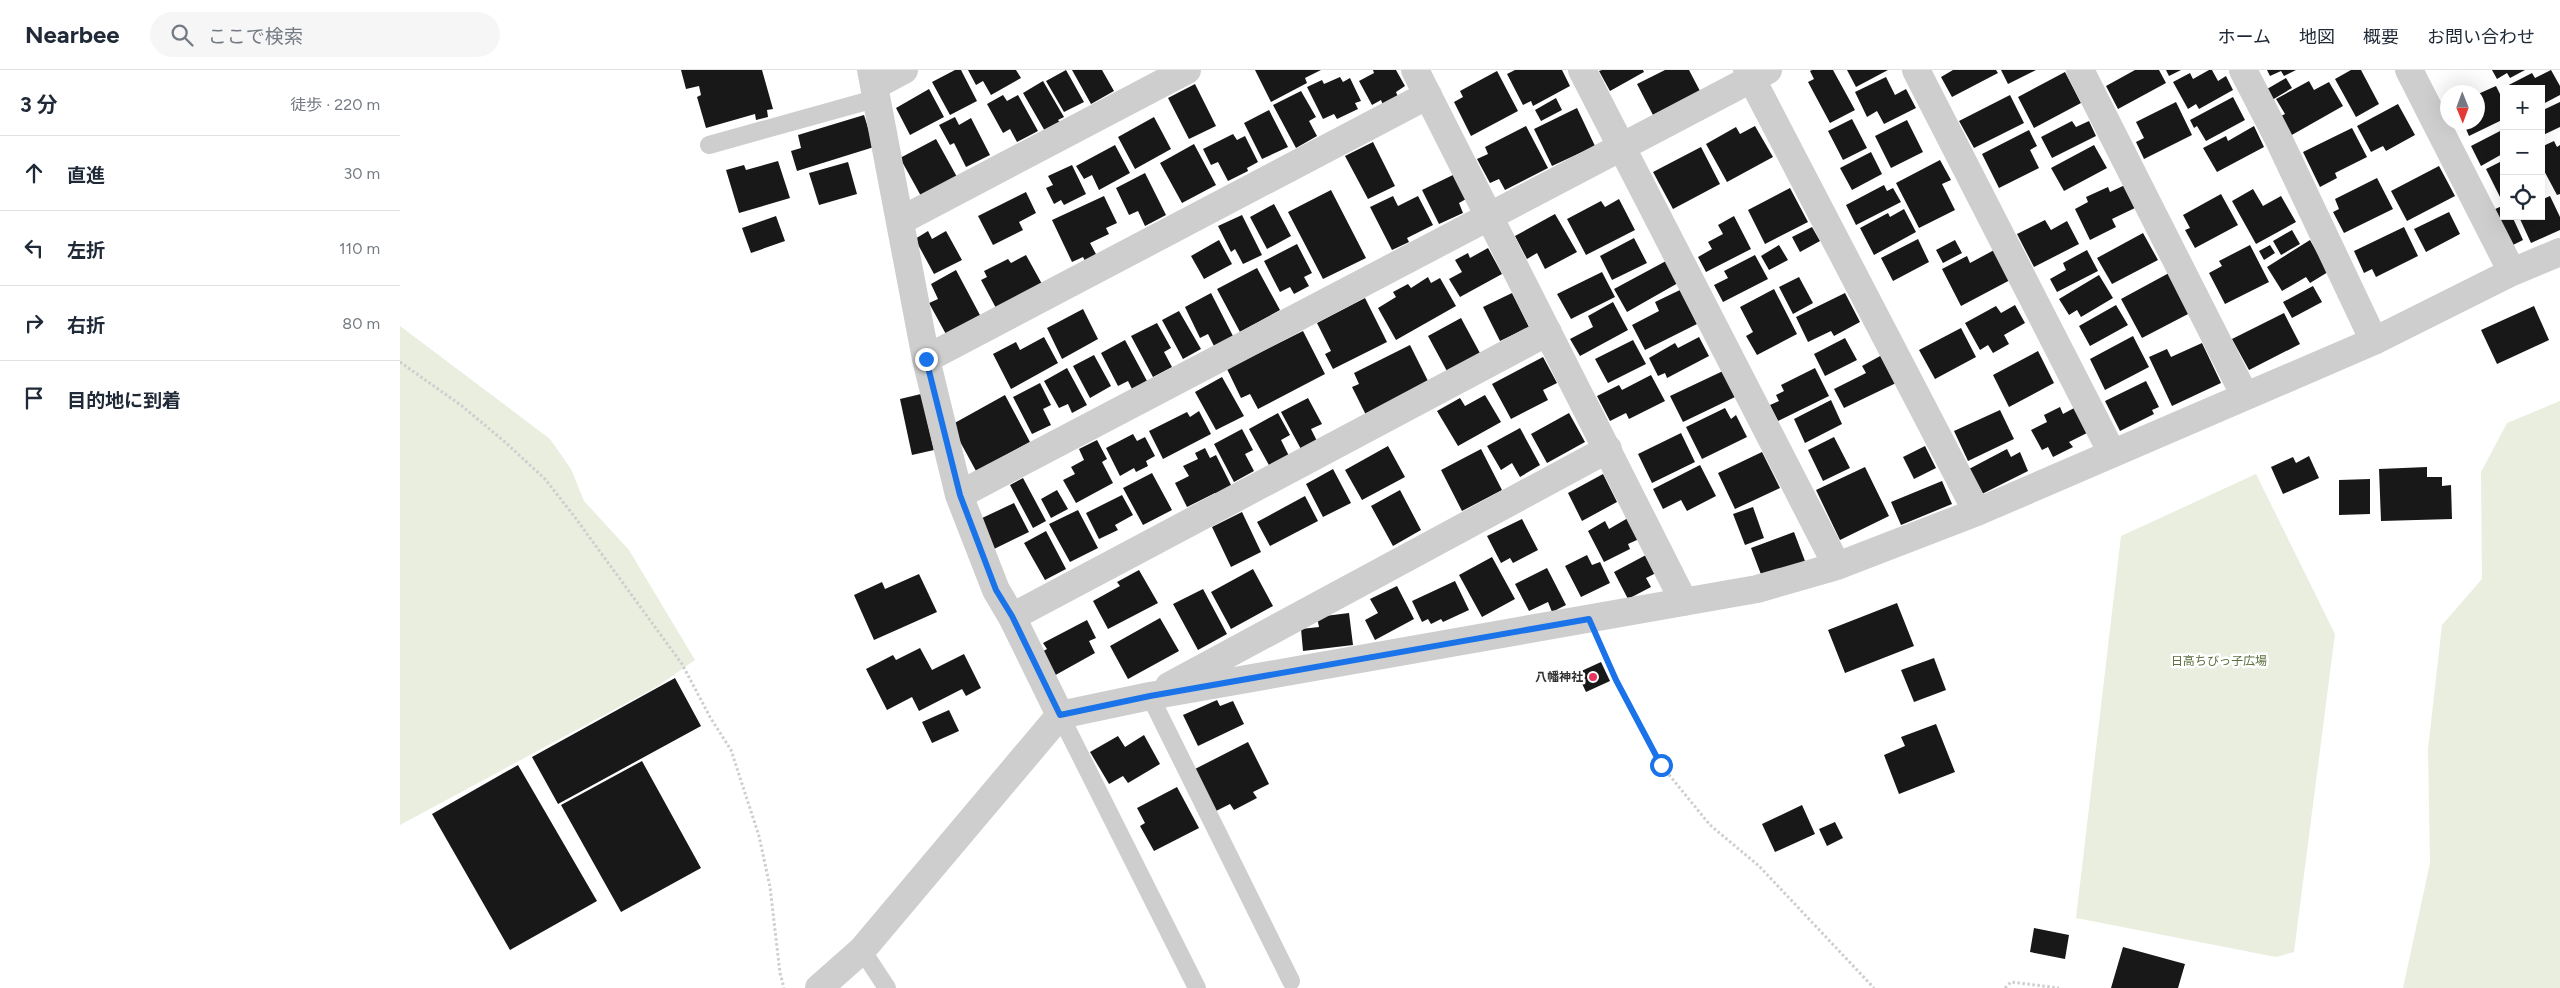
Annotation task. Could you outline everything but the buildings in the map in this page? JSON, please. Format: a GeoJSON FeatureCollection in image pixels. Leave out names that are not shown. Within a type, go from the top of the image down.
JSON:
{"type":"FeatureCollection","features":[{"type":"Feature","properties":{"kind":"street"},"geometry":{"type":"LineString","coordinates":[[904,70],[875,85],[926,359],[960,495],[996,590],[1012,616],[1060,715]]}},
{"type":"Feature","properties":{"kind":"street"},"geometry":{"type":"LineString","coordinates":[[900,221],[1187,70]]}},
{"type":"Feature","properties":{"kind":"street"},"geometry":{"type":"LineString","coordinates":[[1415,70],[1684,602]]}},
{"type":"Feature","properties":{"kind":"street"},"geometry":{"type":"LineString","coordinates":[[1582,70],[1837,566]]}},
{"type":"Feature","properties":{"kind":"street"},"geometry":{"type":"LineString","coordinates":[[1916,70],[2112,453]]}},
{"type":"Feature","properties":{"kind":"street"},"geometry":{"type":"LineString","coordinates":[[2080,70],[2245,396]]}},
{"type":"Feature","properties":{"kind":"street"},"geometry":{"type":"LineString","coordinates":[[2243,70],[2278,138],[2374,341]]}},
{"type":"Feature","properties":{"kind":"street"},"geometry":{"type":"LineString","coordinates":[[2410,70],[2512,272]]}},
{"type":"Feature","properties":{"kind":"street"},"geometry":{"type":"LineString","coordinates":[[960,495],[1490,217],[1756,73],[1977,512]]}},
{"type":"Feature","properties":{"kind":"street"},"geometry":{"type":"LineString","coordinates":[[926,359],[1428,95]]}},
{"type":"Feature","properties":{"kind":"street"},"geometry":{"type":"LineString","coordinates":[[819,988],[862,950],[1060,715],[1150,696],[1758,589],[1837,566],[1977,512],[2374,341],[2512,272],[2560,252]]}},
{"type":"Feature","properties":{"kind":"street"},"geometry":{"type":"LineString","coordinates":[[1012,616],[1548,332]]}},
{"type":"Feature","properties":{"kind":"street"},"geometry":{"type":"LineString","coordinates":[[1150,696],[1608,449]]}},
{"type":"Feature","properties":{"kind":"lane"},"geometry":{"type":"LineString","coordinates":[[710,144],[875,85]]}},
{"type":"Feature","properties":{"kind":"lane"},"geometry":{"type":"LineString","coordinates":[[1150,696],[1291,981]]}},
{"type":"Feature","properties":{"kind":"lane"},"geometry":{"type":"LineString","coordinates":[[1060,715],[1196,988]]}},
{"type":"Feature","properties":{"kind":"lane"},"geometry":{"type":"LineString","coordinates":[[862,950],[887,988]]}},
{"type":"Feature","properties":{"kind":"path"},"geometry":{"type":"LineString","coordinates":[[400,362],[462,406],[506,442],[545,479],[682,664],[710,718],[731,750],[759,836],[770,887],[784,988]]}},
{"type":"Feature","properties":{"kind":"path"},"geometry":{"type":"LineString","coordinates":[[1589,619],[1616,680],[1661,765],[1710,825],[1759,866],[1874,988]]}},
{"type":"Feature","properties":{"kind":"path"},"geometry":{"type":"LineString","coordinates":[[2005,988],[2011,982],[2059,988]]}},
{"type":"Feature","properties":{"kind":"green space"},"geometry":{"type":"Polygon","coordinates":[[[400,326],[550,439],[571,469],[584,501],[629,550],[695,660],[658,686],[400,825],[400,326]]]}},
{"type":"Feature","properties":{"kind":"green space"},"geometry":{"type":"Polygon","coordinates":[[[2560,401],[2560,988],[2403,988],[2430,863],[2428,749],[2442,625],[2482,579],[2481,472],[2507,423],[2560,401]]]}},
{"type":"Feature","properties":{"kind":"green space","name":"日高ちびっ子広場"},"geometry":{"type":"Polygon","coordinates":[[[2256,474],[2335,634],[2294,952],[2276,957],[2076,918],[2121,536],[2256,474]]]}},
{"type":"Feature","properties":{"kind":"place","name":"八幡神社"},"geometry":{"type":"Point","coordinates":[1593,677]}},
{"type":"Feature","properties":{"kind":"route"},"geometry":{"type":"LineString","coordinates":[[926,359],[960,495],[996,590],[1012,616],[1060,715],[1150,696],[1589,619],[1616,680],[1661,765]]}}]}
